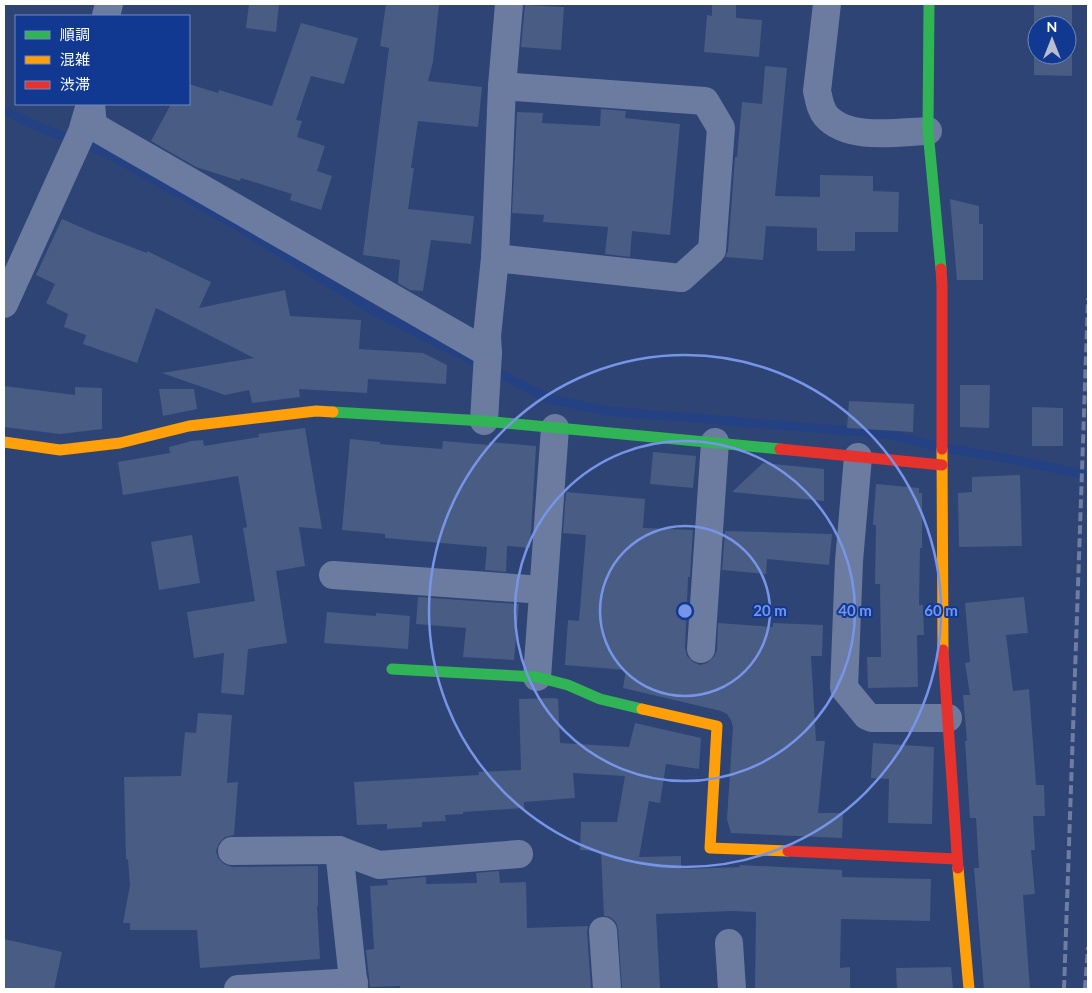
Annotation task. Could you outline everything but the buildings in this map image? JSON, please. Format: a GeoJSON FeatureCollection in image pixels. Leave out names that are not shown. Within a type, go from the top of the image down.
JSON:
{"type":"FeatureCollection","features":[{"type":"Feature","properties":{"kind":"street"},"geometry":{"type":"LineString","coordinates":[[484,421],[487,336],[494,258],[502,86],[509,4]]}},
{"type":"Feature","properties":{"kind":"street"},"geometry":{"type":"LineString","coordinates":[[828,4],[817,90],[820,105],[826,116],[840,126],[856,133],[928,131]]}},
{"type":"Feature","properties":{"kind":"street"},"geometry":{"type":"LineString","coordinates":[[929,4],[928,131],[942,285],[942,633],[957,858],[970,989]]}},
{"type":"Feature","properties":{"kind":"street"},"geometry":{"type":"LineString","coordinates":[[494,258],[681,278],[712,250],[720,128],[705,101],[502,86]]}},
{"type":"Feature","properties":{"kind":"street"},"geometry":{"type":"LineString","coordinates":[[91,105],[94,126],[487,364]]}},
{"type":"Feature","properties":{"kind":"street"},"geometry":{"type":"LineString","coordinates":[[4,304],[14,256],[78,140],[91,105]]}},
{"type":"Feature","properties":{"kind":"street"},"geometry":{"type":"LineString","coordinates":[[4,442],[60,450],[120,443],[190,426],[316,412],[484,421],[942,465]]}},
{"type":"Feature","properties":{"kind":"street"},"geometry":{"type":"LineString","coordinates":[[537,677],[555,428]]}},
{"type":"Feature","properties":{"kind":"street"},"geometry":{"type":"LineString","coordinates":[[701,649],[714,442]]}},
{"type":"Feature","properties":{"kind":"street"},"geometry":{"type":"LineString","coordinates":[[858,457],[849,561],[844,688],[867,716],[872,718],[948,718]]}},
{"type":"Feature","properties":{"kind":"street"},"geometry":{"type":"LineString","coordinates":[[333,575],[543,590]]}},
{"type":"Feature","properties":{"kind":"street"},"geometry":{"type":"LineString","coordinates":[[392,669],[537,677],[568,685],[600,699],[717,726],[710,848],[957,858]]}},
{"type":"Feature","properties":{"kind":"street"},"geometry":{"type":"LineString","coordinates":[[232,852],[339,850],[379,865],[519,854]]}},
{"type":"Feature","properties":{"kind":"street"},"geometry":{"type":"LineString","coordinates":[[238,989],[354,986],[339,850]]}},
{"type":"Feature","properties":{"kind":"street"},"geometry":{"type":"LineString","coordinates":[[603,931],[607,989]]}},
{"type":"Feature","properties":{"kind":"street"},"geometry":{"type":"LineString","coordinates":[[729,943],[732,989]]}},
{"type":"Feature","properties":{"kind":"waterway"},"geometry":{"type":"LineString","coordinates":[[4,110],[41,128],[107,153],[236,225],[376,312],[550,399],[607,411],[888,434],[934,446],[1088,475]]}},
{"type":"Feature","properties":{"kind":"railway"},"geometry":{"type":"LineString","coordinates":[[1064,989],[1088,298]]}},
{"type":"Feature","properties":{"kind":"railway"},"geometry":{"type":"LineString","coordinates":[[1085,989],[1088,947]]}},
{"type":"Feature","properties":{"kind":"traffic: fast"},"geometry":{"type":"LineString","coordinates":[[929,4],[928,131],[941,269]]}},
{"type":"Feature","properties":{"kind":"traffic: fast"},"geometry":{"type":"LineString","coordinates":[[333,412],[484,421],[780,449]]}},
{"type":"Feature","properties":{"kind":"traffic: fast"},"geometry":{"type":"LineString","coordinates":[[392,669],[537,677],[568,685],[600,699],[642,709]]}},
{"type":"Feature","properties":{"kind":"traffic: slow"},"geometry":{"type":"LineString","coordinates":[[4,442],[60,450],[120,443],[189,426],[316,411],[333,412]]}},
{"type":"Feature","properties":{"kind":"traffic: slow"},"geometry":{"type":"LineString","coordinates":[[942,449],[943,650]]}},
{"type":"Feature","properties":{"kind":"traffic: slow"},"geometry":{"type":"LineString","coordinates":[[642,709],[717,726],[710,848],[788,851]]}},
{"type":"Feature","properties":{"kind":"traffic: slow"},"geometry":{"type":"LineString","coordinates":[[958,868],[969,989]]}},
{"type":"Feature","properties":{"kind":"traffic: jam"},"geometry":{"type":"LineString","coordinates":[[941,269],[942,449]]}},
{"type":"Feature","properties":{"kind":"traffic: jam"},"geometry":{"type":"LineString","coordinates":[[780,449],[942,465]]}},
{"type":"Feature","properties":{"kind":"traffic: jam"},"geometry":{"type":"LineString","coordinates":[[943,650],[958,868]]}},
{"type":"Feature","properties":{"kind":"traffic: jam"},"geometry":{"type":"LineString","coordinates":[[788,851],[957,859]]}}]}
